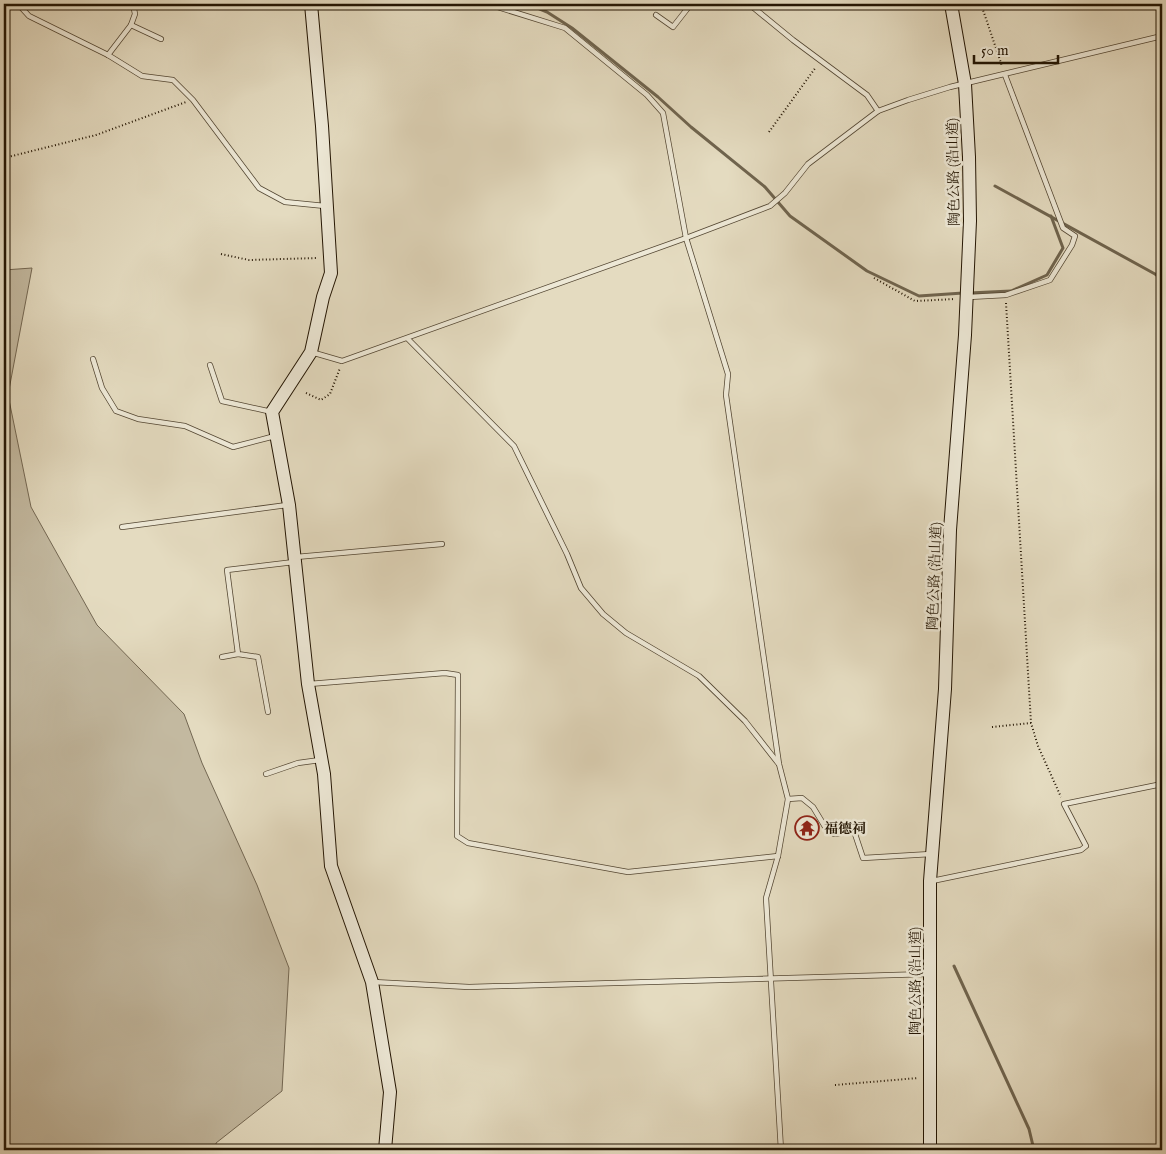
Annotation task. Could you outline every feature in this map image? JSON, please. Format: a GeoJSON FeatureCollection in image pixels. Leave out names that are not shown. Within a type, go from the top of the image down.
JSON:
{"type":"FeatureCollection","features":[{"type":"Feature","properties":{"kind":"street","name":"陶色公路 (沿山道)"},"geometry":{"type":"LineString","coordinates":[[930,1150],[930,882],[945,689],[950,530],[968,279],[969,157],[965,84],[951,4]]}},
{"type":"Feature","properties":{"kind":"street"},"geometry":{"type":"LineString","coordinates":[[312,6],[332,273],[323,297],[311,352],[272,412],[289,505],[308,684],[324,774],[331,866],[372,982],[390,1092],[386,1150]]}},
{"type":"Feature","properties":{"kind":"lane"},"geometry":{"type":"LineString","coordinates":[[18,4],[29,16],[108,56],[142,76],[173,80],[193,100],[259,188],[285,202],[327,206]]}},
{"type":"Feature","properties":{"kind":"lane"},"geometry":{"type":"LineString","coordinates":[[108,56],[131,25],[135,14],[133,4]]}},
{"type":"Feature","properties":{"kind":"lane"},"geometry":{"type":"LineString","coordinates":[[312,6],[334,4]]}},
{"type":"Feature","properties":{"kind":"lane"},"geometry":{"type":"LineString","coordinates":[[488,4],[565,28],[647,95],[663,114],[686,238],[728,374],[726,395],[779,764],[788,798],[778,856],[766,898],[781,1150]]}},
{"type":"Feature","properties":{"kind":"lane"},"geometry":{"type":"LineString","coordinates":[[656,15],[673,28],[691,4]]}},
{"type":"Feature","properties":{"kind":"lane"},"geometry":{"type":"LineString","coordinates":[[749,4],[867,95],[878,111]]}},
{"type":"Feature","properties":{"kind":"lane"},"geometry":{"type":"LineString","coordinates":[[131,25],[161,39]]}},
{"type":"Feature","properties":{"kind":"lane"},"geometry":{"type":"LineString","coordinates":[[311,352],[342,361],[408,339],[770,206],[785,193],[808,164],[878,111],[908,100],[965,84],[1162,36]]}},
{"type":"Feature","properties":{"kind":"lane"},"geometry":{"type":"LineString","coordinates":[[967,297],[1006,295],[1050,280],[1072,245],[1075,236],[1063,228],[1005,75]]}},
{"type":"Feature","properties":{"kind":"lane"},"geometry":{"type":"LineString","coordinates":[[408,339],[514,446],[567,554],[581,588],[603,614],[626,634],[699,676],[745,721],[779,764]]}},
{"type":"Feature","properties":{"kind":"lane"},"geometry":{"type":"LineString","coordinates":[[93,359],[102,388],[116,411],[138,419],[186,426],[233,447],[276,435]]}},
{"type":"Feature","properties":{"kind":"lane"},"geometry":{"type":"LineString","coordinates":[[210,365],[222,401],[272,412]]}},
{"type":"Feature","properties":{"kind":"lane"},"geometry":{"type":"LineString","coordinates":[[122,527],[289,505]]}},
{"type":"Feature","properties":{"kind":"lane"},"geometry":{"type":"LineString","coordinates":[[238,654],[227,570],[295,559],[442,544]]}},
{"type":"Feature","properties":{"kind":"lane"},"geometry":{"type":"LineString","coordinates":[[222,658],[238,654],[258,656],[268,712]]}},
{"type":"Feature","properties":{"kind":"lane"},"geometry":{"type":"LineString","coordinates":[[308,684],[445,673],[458,675],[457,836],[468,843],[628,872],[778,856]]}},
{"type":"Feature","properties":{"kind":"lane"},"geometry":{"type":"LineString","coordinates":[[266,774],[298,763],[321,760]]}},
{"type":"Feature","properties":{"kind":"lane"},"geometry":{"type":"LineString","coordinates":[[930,882],[1081,850],[1086,846],[1064,804],[1162,784]]}},
{"type":"Feature","properties":{"kind":"lane"},"geometry":{"type":"LineString","coordinates":[[788,798],[802,798],[813,807],[827,830],[834,834],[854,831],[863,858],[932,854]]}},
{"type":"Feature","properties":{"kind":"lane"},"geometry":{"type":"LineString","coordinates":[[372,982],[469,987],[929,974]]}},
{"type":"Feature","properties":{"kind":"path"},"geometry":{"type":"LineString","coordinates":[[981,4],[1005,75]]}},
{"type":"Feature","properties":{"kind":"path"},"geometry":{"type":"LineString","coordinates":[[769,132],[821,61]]}},
{"type":"Feature","properties":{"kind":"path"},"geometry":{"type":"LineString","coordinates":[[4,158],[96,135],[193,100]]}},
{"type":"Feature","properties":{"kind":"path"},"geometry":{"type":"LineString","coordinates":[[221,254],[248,260],[330,258]]}},
{"type":"Feature","properties":{"kind":"path"},"geometry":{"type":"LineString","coordinates":[[874,278],[916,301],[967,297]]}},
{"type":"Feature","properties":{"kind":"path"},"geometry":{"type":"LineString","coordinates":[[1006,295],[1031,723],[1038,746],[1064,804]]}},
{"type":"Feature","properties":{"kind":"path"},"geometry":{"type":"LineString","coordinates":[[306,393],[321,400],[330,394],[342,361]]}},
{"type":"Feature","properties":{"kind":"path"},"geometry":{"type":"LineString","coordinates":[[992,727],[1031,723]]}},
{"type":"Feature","properties":{"kind":"path"},"geometry":{"type":"LineString","coordinates":[[835,1085],[930,1078]]}},
{"type":"Feature","properties":{"kind":"shaded area"},"geometry":{"type":"Polygon","coordinates":[[[32,268],[8,395],[31,507],[97,625],[184,714],[202,763],[257,885],[289,968],[282,1091],[216,1143],[216,1150],[4,1150],[4,270],[32,268]]]}},
{"type":"Feature","properties":{"kind":"waterway"},"geometry":{"type":"LineString","coordinates":[[528,4],[547,12],[572,28],[765,187],[790,216],[867,271],[919,296],[963,293]]}},
{"type":"Feature","properties":{"kind":"waterway"},"geometry":{"type":"LineString","coordinates":[[995,186],[1162,279]]}},
{"type":"Feature","properties":{"kind":"waterway"},"geometry":{"type":"LineString","coordinates":[[969,293],[1011,291],[1047,275],[1063,248],[1051,216]]}},
{"type":"Feature","properties":{"kind":"waterway"},"geometry":{"type":"LineString","coordinates":[[954,966],[1029,1129],[1034,1150]]}},
{"type":"Feature","properties":{"kind":"place","name":"福德祠"},"geometry":{"type":"Point","coordinates":[807,828]}}]}
